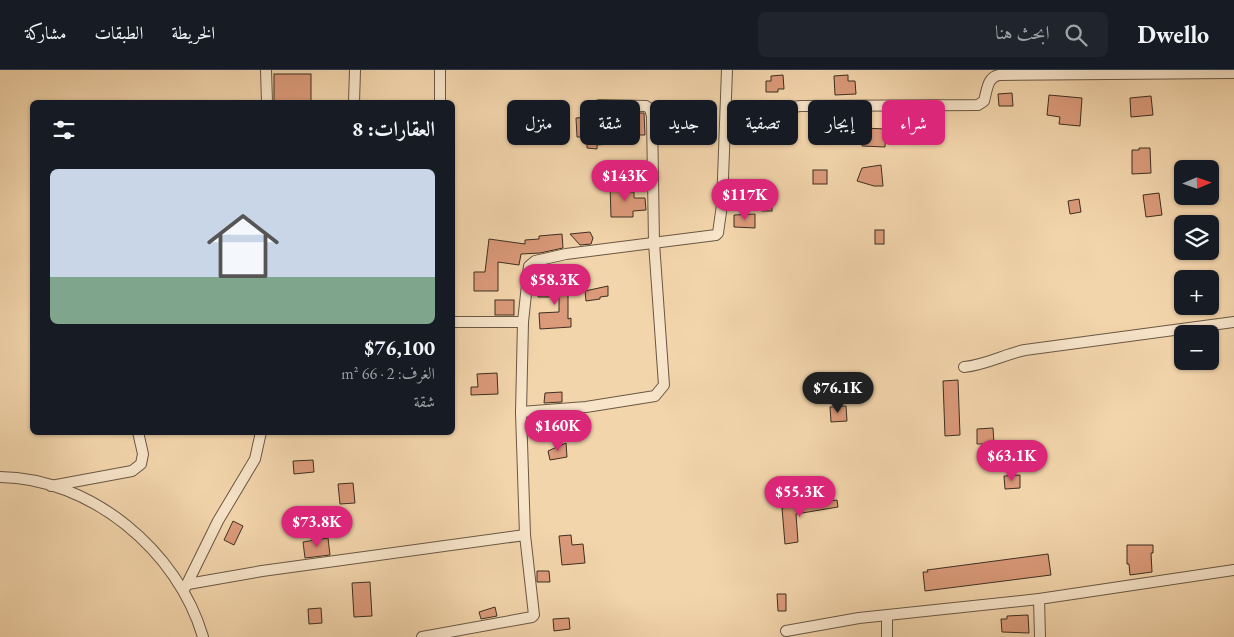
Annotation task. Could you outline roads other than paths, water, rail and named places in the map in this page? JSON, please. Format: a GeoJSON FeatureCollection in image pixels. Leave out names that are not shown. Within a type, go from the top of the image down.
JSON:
{"type":"FeatureCollection","features":[{"type":"Feature","properties":{"kind":"street"},"geometry":{"type":"LineString","coordinates":[[266,70],[267,100]]}},
{"type":"Feature","properties":{"kind":"street"},"geometry":{"type":"LineString","coordinates":[[354,100],[355,70]]}},
{"type":"Feature","properties":{"kind":"street"},"geometry":{"type":"LineString","coordinates":[[440,70],[440,100]]}},
{"type":"Feature","properties":{"kind":"street"},"geometry":{"type":"LineString","coordinates":[[422,637],[532,617],[534,615],[525,535],[522,412],[523,322],[528,266],[535,261],[566,254],[712,236],[718,233],[722,205],[727,70]]}},
{"type":"Feature","properties":{"kind":"street"},"geometry":{"type":"LineString","coordinates":[[798,106],[978,105],[984,101],[990,80],[994,76],[999,75],[1234,72]]}},
{"type":"Feature","properties":{"kind":"street"},"geometry":{"type":"LineString","coordinates":[[522,412],[586,407],[655,396],[664,385],[654,243],[652,116],[650,109],[646,106],[640,106]]}},
{"type":"Feature","properties":{"kind":"street"},"geometry":{"type":"LineString","coordinates":[[455,322],[523,322]]}},
{"type":"Feature","properties":{"kind":"street"},"geometry":{"type":"LineString","coordinates":[[964,367],[983,364],[1004,354],[1026,350],[1234,322]]}},
{"type":"Feature","properties":{"kind":"street"},"geometry":{"type":"LineString","coordinates":[[50,486],[132,471],[141,464],[143,454],[139,435]]}},
{"type":"Feature","properties":{"kind":"street"},"geometry":{"type":"LineString","coordinates":[[186,588],[214,529],[255,458],[260,435]]}},
{"type":"Feature","properties":{"kind":"street"},"geometry":{"type":"LineString","coordinates":[[0,478],[50,486],[83,498],[112,514],[134,531],[158,555],[186,588],[203,637]]}},
{"type":"Feature","properties":{"kind":"street"},"geometry":{"type":"LineString","coordinates":[[186,588],[262,571],[525,535]]}},
{"type":"Feature","properties":{"kind":"street"},"geometry":{"type":"LineString","coordinates":[[786,631],[887,616],[1039,600],[1234,570]]}},
{"type":"Feature","properties":{"kind":"street"},"geometry":{"type":"LineString","coordinates":[[1039,600],[1040,637]]}},
{"type":"Feature","properties":{"kind":"street"},"geometry":{"type":"LineString","coordinates":[[887,616],[887,637]]}}]}
